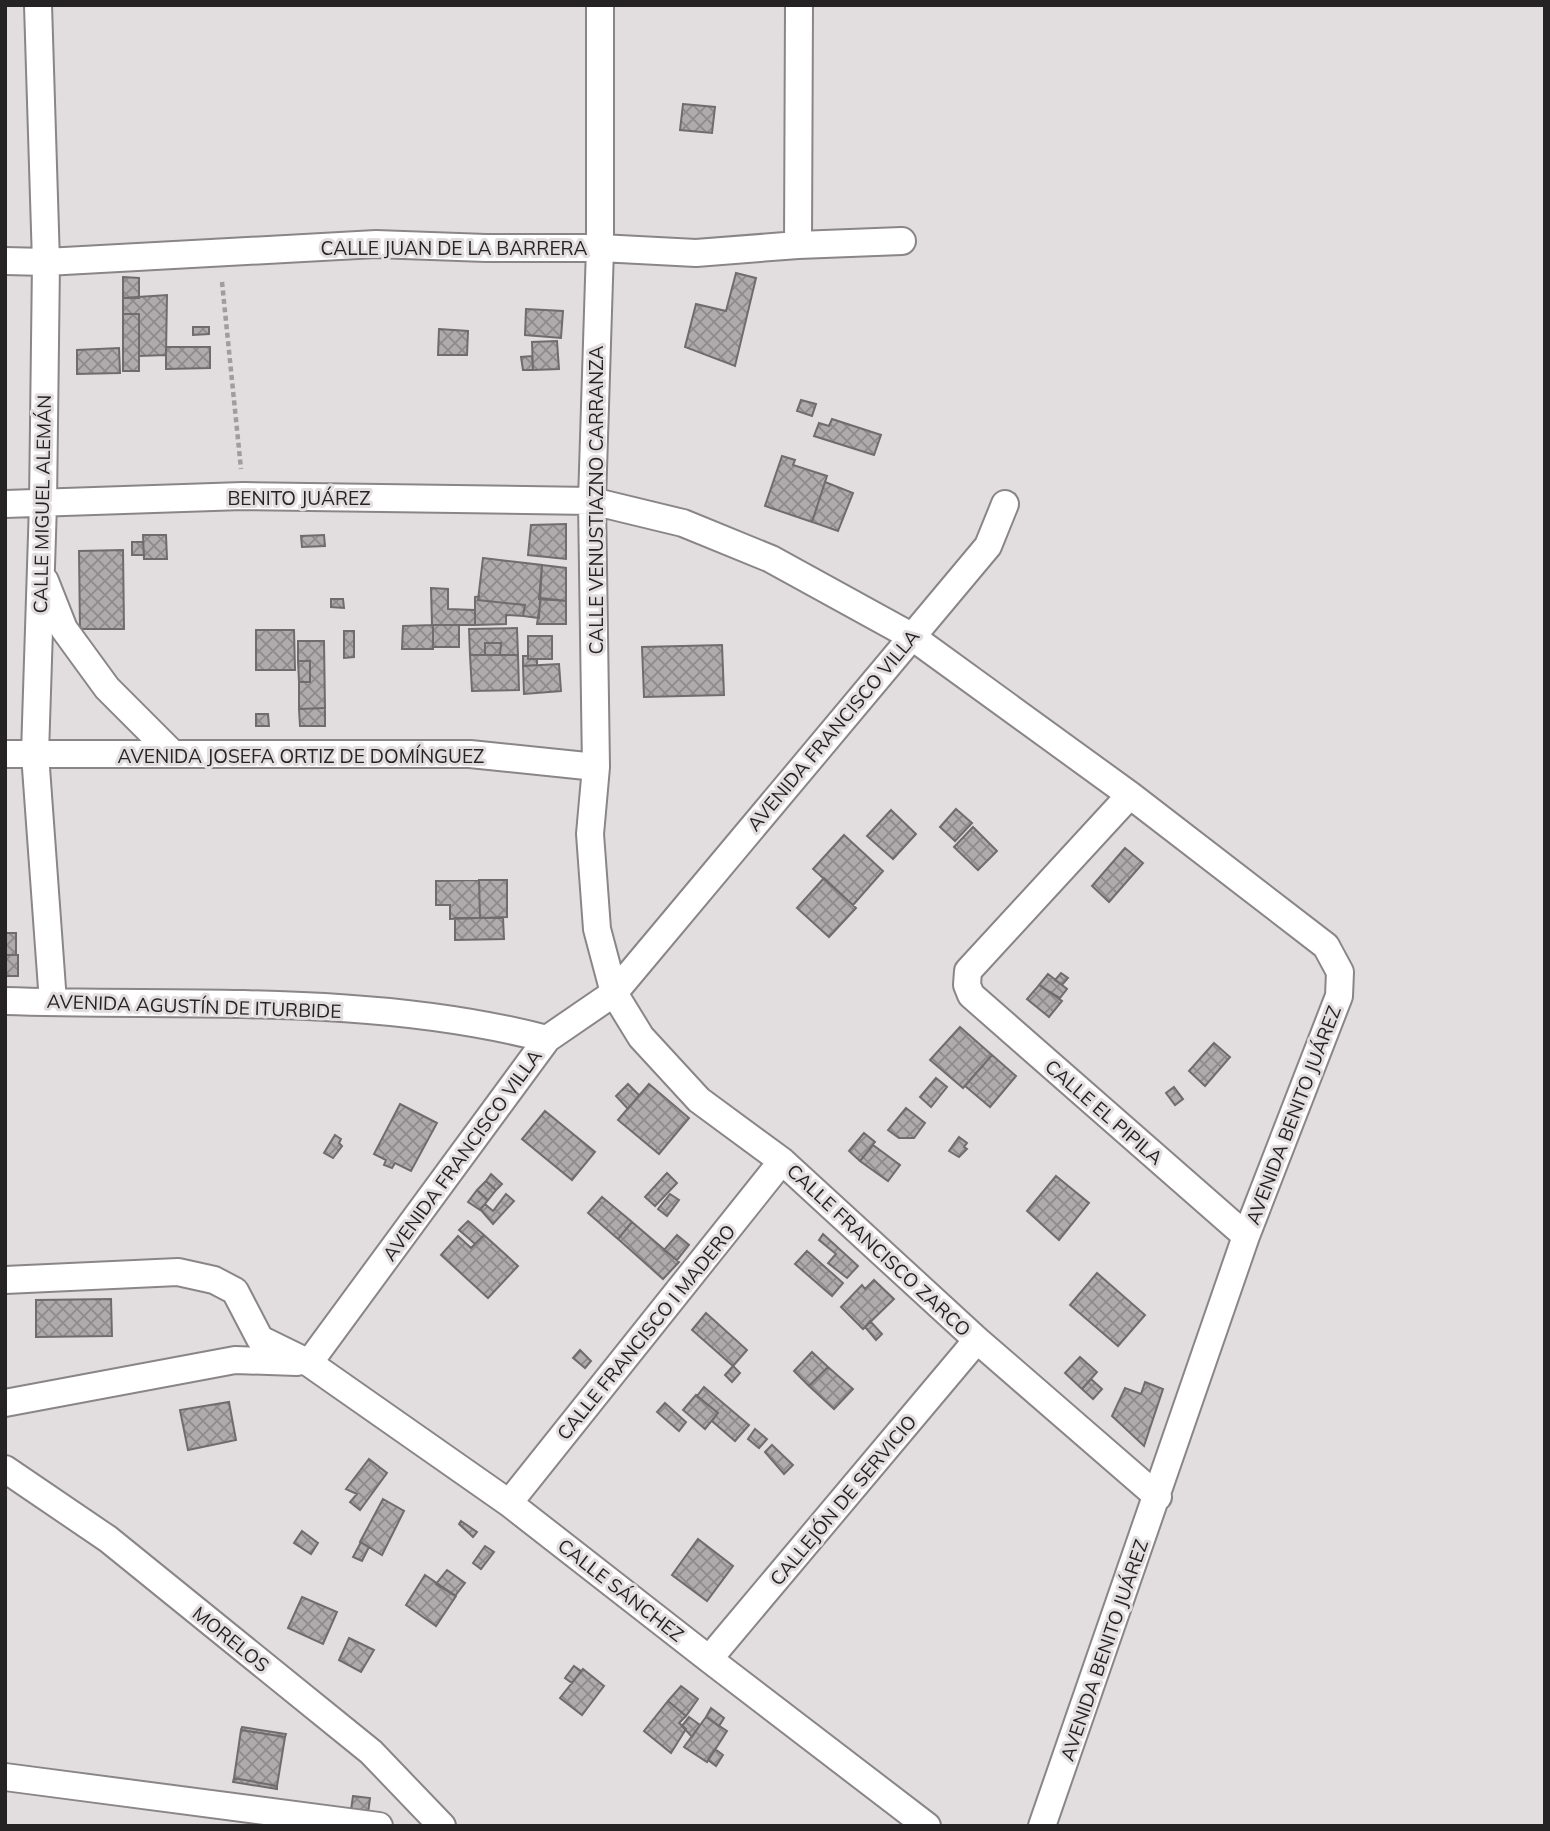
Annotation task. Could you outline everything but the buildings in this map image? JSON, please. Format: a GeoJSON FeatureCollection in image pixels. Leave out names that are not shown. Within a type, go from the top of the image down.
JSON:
{"type":"FeatureCollection","features":[{"type":"Feature","properties":{"kind":"street","name":"CALLE MIGUEL ALEMÁN"},"geometry":{"type":"LineString","coordinates":[[38,5],[46,262],[43,503],[35,754],[53,1002]]}},
{"type":"Feature","properties":{"kind":"street","name":"CALLE VENUSTIAZNO CARRANZA"},"geometry":{"type":"LineString","coordinates":[[600,5],[600,248],[592,501],[596,767],[590,834],[597,929],[614,993]]}},
{"type":"Feature","properties":{"kind":"street"},"geometry":{"type":"LineString","coordinates":[[798,244],[799,5]]}},
{"type":"Feature","properties":{"kind":"street","name":"CALLE JUAN DE LA BARRERA"},"geometry":{"type":"LineString","coordinates":[[5,261],[46,262],[376,244],[600,248],[696,253],[798,244],[902,242]]}},
{"type":"Feature","properties":{"kind":"street","name":"BENITO JUÁREZ"},"geometry":{"type":"LineString","coordinates":[[5,504],[243,496],[592,501]]}},
{"type":"Feature","properties":{"kind":"street","name":"AVENIDA BENITO JUÁREZ"},"geometry":{"type":"LineString","coordinates":[[592,501],[683,523],[772,559],[911,636],[1130,795],[1326,946],[1340,972],[1339,996],[1246,1237],[1042,1826]]}},
{"type":"Feature","properties":{"kind":"street","name":"AVENIDA FRANCISCO VILLA"},"geometry":{"type":"LineString","coordinates":[[309,1363],[547,1039],[614,993],[988,546],[1005,504]]}},
{"type":"Feature","properties":{"kind":"street"},"geometry":{"type":"LineString","coordinates":[[40,569],[64,629],[107,688],[173,754]]}},
{"type":"Feature","properties":{"kind":"street","name":"AVENIDA JOSEFA ORTIZ DE DOMÍNGUEZ"},"geometry":{"type":"LineString","coordinates":[[5,754],[470,754],[596,767]]}},
{"type":"Feature","properties":{"kind":"street","name":"CALLE EL PIPILA"},"geometry":{"type":"LineString","coordinates":[[1130,795],[968,971],[967,985],[971,995],[1246,1237]]}},
{"type":"Feature","properties":{"kind":"street","name":"CALLE FRANCISCO ZARCO"},"geometry":{"type":"LineString","coordinates":[[614,993],[641,1037],[699,1100],[782,1161],[977,1340],[1158,1497]]}},
{"type":"Feature","properties":{"kind":"street","name":"AVENIDA AGUSTÍN DE ITURBIDE"},"geometry":{"type":"LineString","coordinates":[[5,1001],[250,1004],[394,1013],[496,1025],[547,1039]]}},
{"type":"Feature","properties":{"kind":"street","name":"CALLE FRANCISCO I MADERO"},"geometry":{"type":"LineString","coordinates":[[509,1503],[782,1161]]}},
{"type":"Feature","properties":{"kind":"street"},"geometry":{"type":"LineString","coordinates":[[5,1280],[178,1272],[214,1280],[235,1291],[260,1339],[309,1363]]}},
{"type":"Feature","properties":{"kind":"street","name":"CALLEJÓN DE SERVICIO"},"geometry":{"type":"LineString","coordinates":[[709,1659],[977,1340]]}},
{"type":"Feature","properties":{"kind":"street"},"geometry":{"type":"LineString","coordinates":[[5,1402],[235,1360],[309,1363]]}},
{"type":"Feature","properties":{"kind":"street","name":"CALLE SÁNCHEZ"},"geometry":{"type":"LineString","coordinates":[[309,1363],[509,1503],[928,1826]]}},
{"type":"Feature","properties":{"kind":"street","name":"MORELOS"},"geometry":{"type":"LineString","coordinates":[[5,1469],[108,1539],[371,1752],[442,1826]]}},
{"type":"Feature","properties":{"kind":"street"},"geometry":{"type":"LineString","coordinates":[[5,1777],[291,1821],[379,1826]]}},
{"type":"Feature","properties":{"kind":"path"},"geometry":{"type":"LineString","coordinates":[[219,254],[243,496]]}}]}
